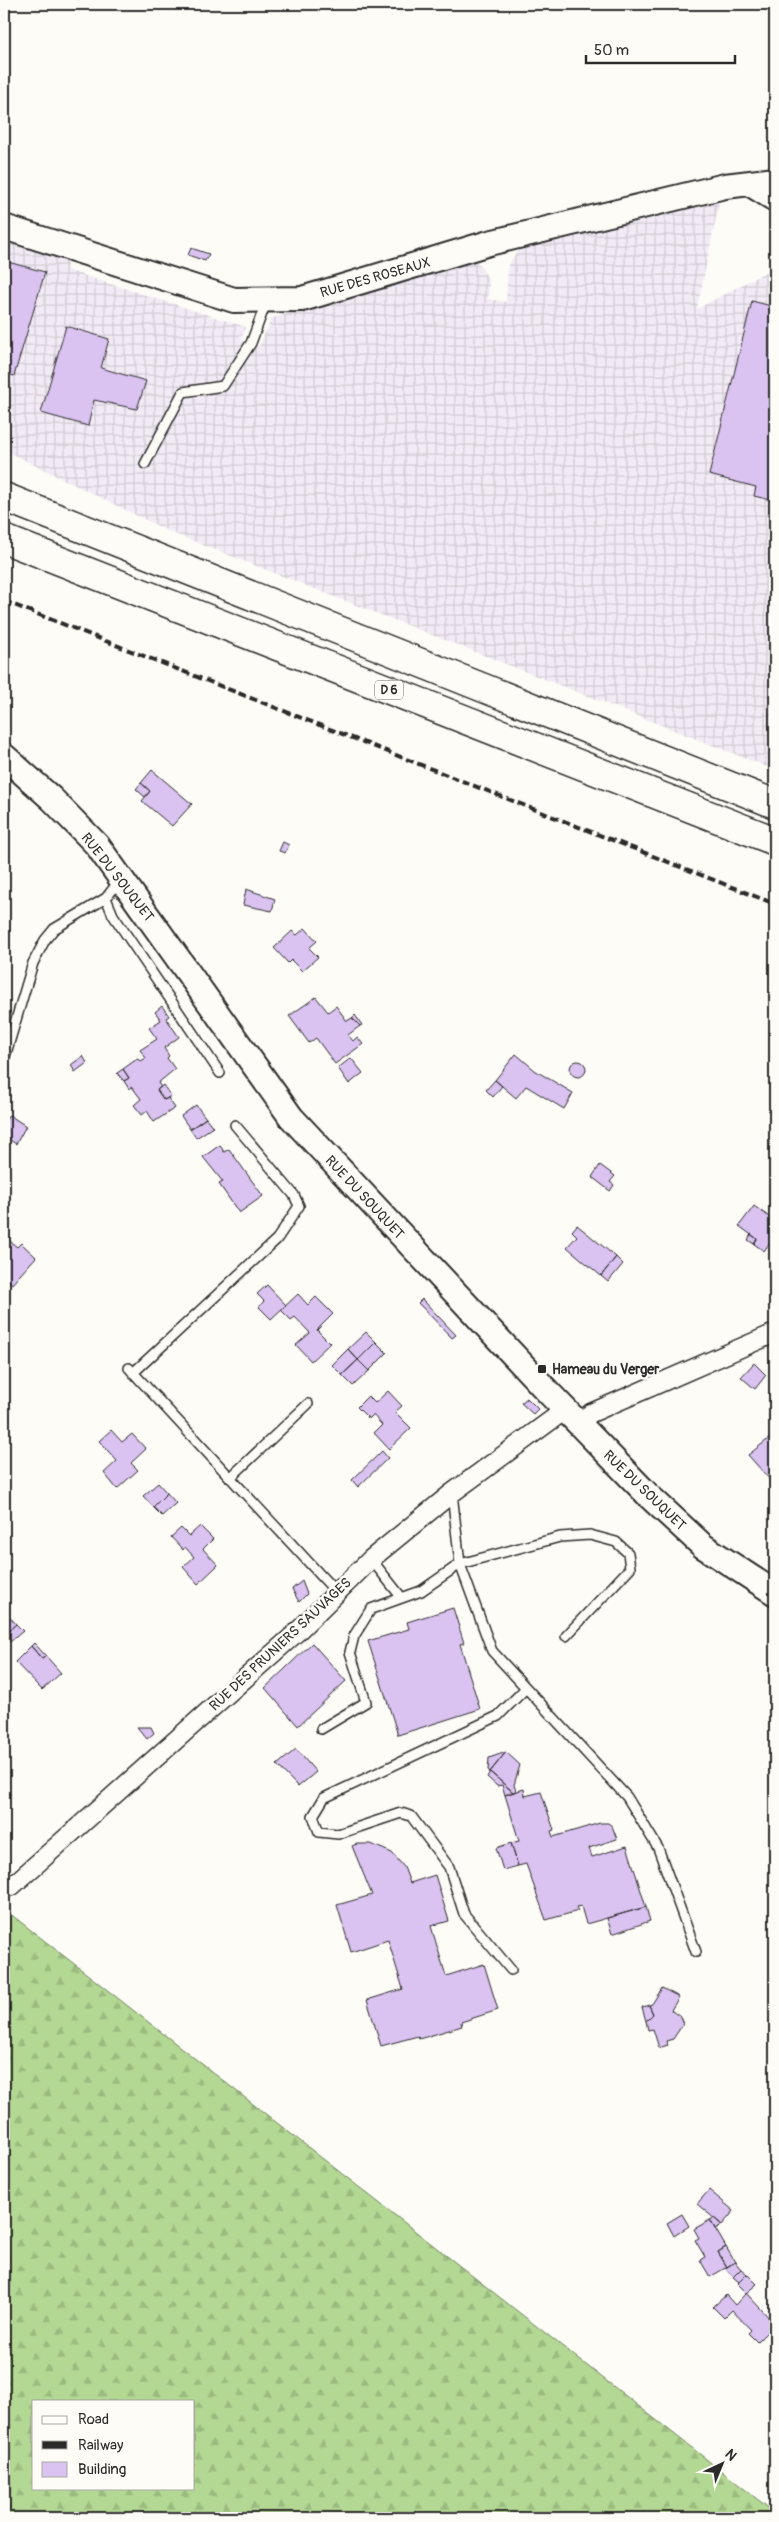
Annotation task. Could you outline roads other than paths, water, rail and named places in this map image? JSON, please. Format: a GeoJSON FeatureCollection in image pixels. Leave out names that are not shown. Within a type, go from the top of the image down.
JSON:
{"type":"FeatureCollection","features":[{"type":"Feature","properties":{"kind":"highway"},"geometry":{"type":"LineString","coordinates":[[4,498],[775,804]]}},
{"type":"Feature","properties":{"kind":"highway","name":"D 6"},"geometry":{"type":"LineString","coordinates":[[4,539],[775,841]]}},
{"type":"Feature","properties":{"kind":"street","name":"RUE DES ROSEAUX"},"geometry":{"type":"LineString","coordinates":[[4,227],[234,300],[302,299],[489,243],[725,186],[775,180]]}},
{"type":"Feature","properties":{"kind":"street"},"geometry":{"type":"LineString","coordinates":[[749,184],[775,199]]}},
{"type":"Feature","properties":{"kind":"street","name":"RUE DU SOUQUET"},"geometry":{"type":"LineString","coordinates":[[4,756],[52,799],[97,845],[290,1117],[571,1417],[650,1497],[703,1546],[775,1593]]}},
{"type":"Feature","properties":{"kind":"street","name":"RUE DES PRUNIERS SAUVAGES"},"geometry":{"type":"LineString","coordinates":[[4,1888],[12,1886],[296,1633],[371,1559],[452,1493],[571,1417],[590,1414],[775,1334]]}},
{"type":"Feature","properties":{"kind":"lane"},"geometry":{"type":"LineString","coordinates":[[145,464],[183,392],[223,386],[252,343],[267,300]]}},
{"type":"Feature","properties":{"kind":"lane"},"geometry":{"type":"LineString","coordinates":[[4,1060],[33,963],[45,940],[54,929],[106,898],[122,878]]}},
{"type":"Feature","properties":{"kind":"lane"},"geometry":{"type":"LineString","coordinates":[[106,898],[112,915],[220,1073]]}},
{"type":"Feature","properties":{"kind":"lane"},"geometry":{"type":"LineString","coordinates":[[235,1125],[294,1196],[299,1206],[277,1239],[131,1371],[337,1593]]}},
{"type":"Feature","properties":{"kind":"lane"},"geometry":{"type":"LineString","coordinates":[[230,1478],[308,1404]]}},
{"type":"Feature","properties":{"kind":"lane"},"geometry":{"type":"LineString","coordinates":[[452,1493],[460,1564],[492,1651],[627,1797],[658,1848],[696,1952]]}},
{"type":"Feature","properties":{"kind":"lane"},"geometry":{"type":"LineString","coordinates":[[321,1729],[366,1702],[350,1652],[354,1636],[371,1609],[422,1591],[460,1564],[560,1537],[590,1534],[616,1542],[628,1553],[630,1568],[566,1636]]}},
{"type":"Feature","properties":{"kind":"lane"},"geometry":{"type":"LineString","coordinates":[[371,1559],[402,1598]]}},
{"type":"Feature","properties":{"kind":"lane"},"geometry":{"type":"LineString","coordinates":[[511,1970],[464,1914],[449,1867],[411,1816],[401,1814],[338,1834],[319,1832],[313,1816],[324,1798],[498,1716],[526,1688]]}},
{"type":"Feature","properties":{"kind":"railway"},"geometry":{"type":"LineString","coordinates":[[4,601],[775,904]]}},
{"type":"Feature","properties":{"kind":"place","name":"Hameau du Verger"},"geometry":{"type":"Point","coordinates":[542,1369]}}]}
